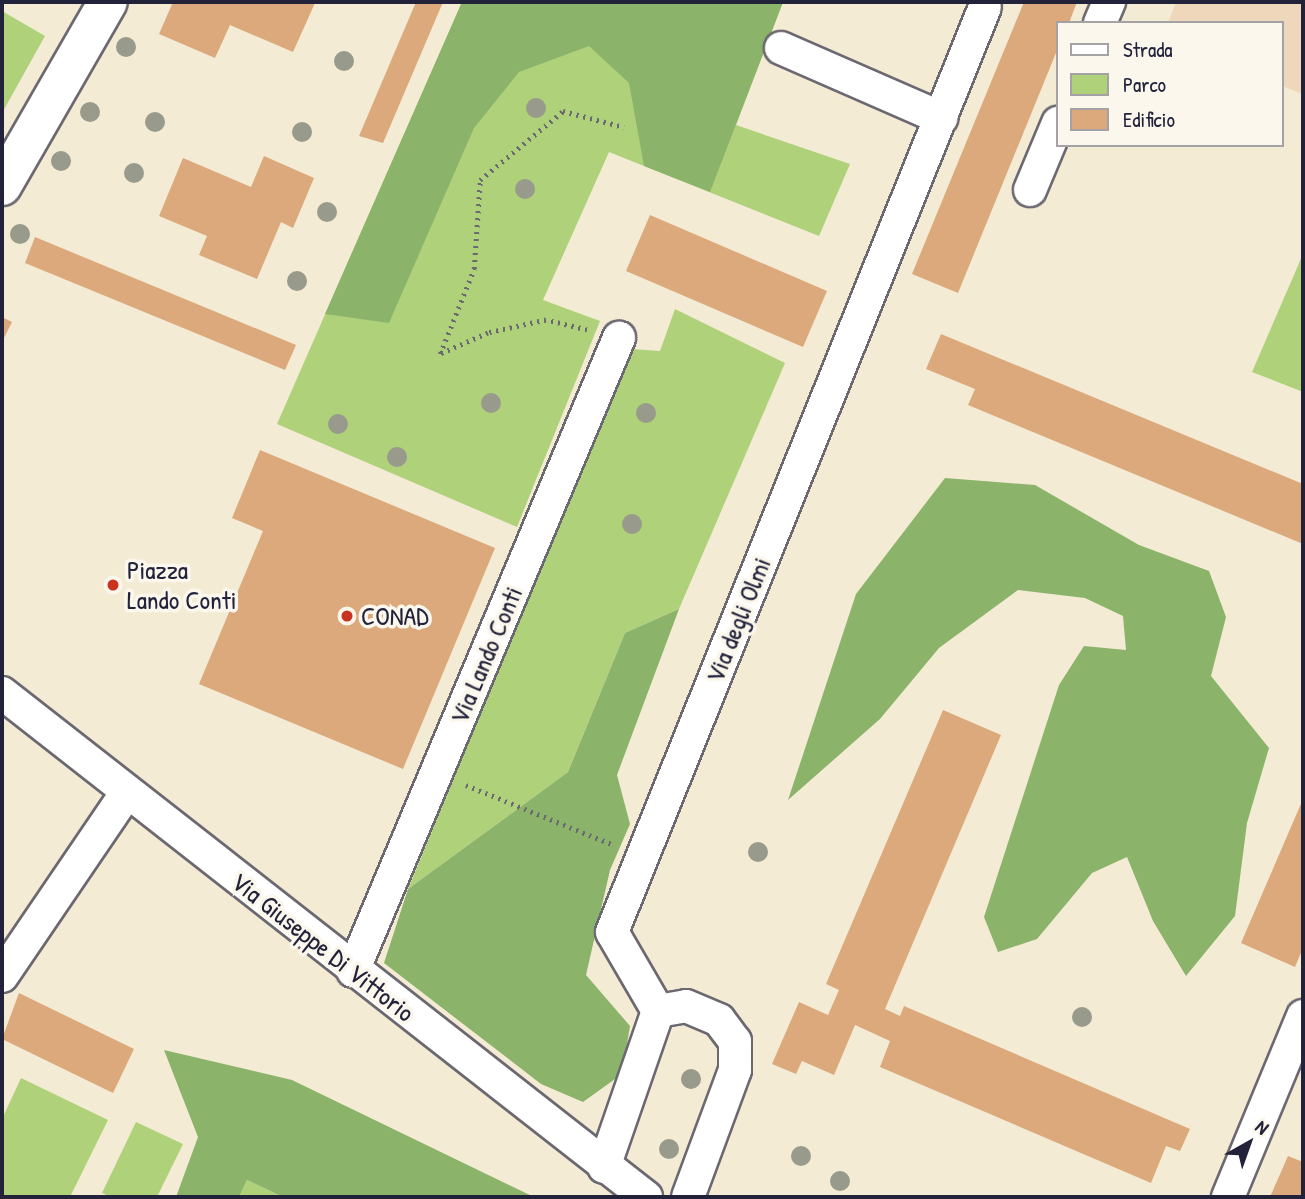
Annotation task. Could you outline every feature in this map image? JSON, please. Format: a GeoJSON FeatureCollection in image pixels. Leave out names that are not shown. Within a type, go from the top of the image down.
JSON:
{"type":"FeatureCollection","features":[{"type":"Feature","properties":{"kind":"street"},"geometry":{"type":"LineString","coordinates":[[2,186],[108,2]]}},
{"type":"Feature","properties":{"kind":"street"},"geometry":{"type":"LineString","coordinates":[[1101,21],[1109,2]]}},
{"type":"Feature","properties":{"kind":"street","name":"Via degli Olmi"},"geometry":{"type":"LineString","coordinates":[[659,1011],[612,932],[900,224],[985,7]]}},
{"type":"Feature","properties":{"kind":"street"},"geometry":{"type":"LineString","coordinates":[[781,48],[941,118]]}},
{"type":"Feature","properties":{"kind":"street"},"geometry":{"type":"LineString","coordinates":[[1030,190],[1056,128]]}},
{"type":"Feature","properties":{"kind":"street","name":"Via Lando Conti"},"geometry":{"type":"LineString","coordinates":[[353,971],[619,338]]}},
{"type":"Feature","properties":{"kind":"street","name":"Via Giuseppe Di Vittorio"},"geometry":{"type":"LineString","coordinates":[[2,693],[353,971],[646,1197]]}},
{"type":"Feature","properties":{"kind":"street"},"geometry":{"type":"LineString","coordinates":[[3,972],[127,792]]}},
{"type":"Feature","properties":{"kind":"street"},"geometry":{"type":"LineString","coordinates":[[604,1167],[659,1011],[686,1006],[719,1020],[735,1041],[735,1070],[688,1197]]}},
{"type":"Feature","properties":{"kind":"street"},"geometry":{"type":"LineString","coordinates":[[1228,1197],[1303,1016]]}},
{"type":"Feature","properties":{"kind":"path"},"geometry":{"type":"LineString","coordinates":[[619,338],[546,320],[488,333],[440,354],[474,269],[480,180],[563,111],[624,127]]}},
{"type":"Feature","properties":{"kind":"path"},"geometry":{"type":"LineString","coordinates":[[436,773],[642,857]]}},
{"type":"Feature","properties":{"kind":"shaded area"},"geometry":{"type":"Polygon","coordinates":[[[1176,2],[1303,2],[1303,94],[1284,87],[1284,21],[1169,21],[1176,2]]]}},
{"type":"Feature","properties":{"kind":"green space"},"geometry":{"type":"Polygon","coordinates":[[[462,2],[783,2],[736,125],[850,164],[819,236],[609,152],[543,300],[600,321],[517,527],[277,424],[462,2]]]}},
{"type":"Feature","properties":{"kind":"green space"},"geometry":{"type":"Polygon","coordinates":[[[462,2],[783,2],[710,192],[644,166],[629,83],[589,46],[519,72],[474,128],[389,323],[325,314],[462,2]]]}},
{"type":"Feature","properties":{"kind":"green space"},"geometry":{"type":"Polygon","coordinates":[[[2,11],[45,36],[2,113],[2,11]]]}},
{"type":"Feature","properties":{"kind":"green space"},"geometry":{"type":"Polygon","coordinates":[[[1303,254],[1303,392],[1252,372],[1303,254]]]}},
{"type":"Feature","properties":{"kind":"green space"},"geometry":{"type":"Polygon","coordinates":[[[675,309],[785,363],[679,609],[625,633],[568,772],[408,889],[632,349],[660,351],[675,309]]]}},
{"type":"Feature","properties":{"kind":"green space"},"geometry":{"type":"Polygon","coordinates":[[[945,478],[1035,485],[1139,545],[1209,571],[1226,617],[1211,676],[1269,748],[1247,823],[1235,916],[1186,976],[1153,921],[1127,857],[1092,873],[1037,939],[998,952],[984,917],[1059,685],[1084,646],[1126,650],[1123,616],[1085,598],[1018,590],[939,648],[880,719],[788,800],[856,594],[945,478]]]}},
{"type":"Feature","properties":{"kind":"green space"},"geometry":{"type":"Polygon","coordinates":[[[679,609],[617,775],[630,824],[610,870],[586,975],[630,1026],[622,1074],[583,1102],[541,1084],[384,963],[408,889],[568,772],[625,633],[679,609]]]}},
{"type":"Feature","properties":{"kind":"green space"},"geometry":{"type":"Polygon","coordinates":[[[164,1050],[292,1080],[534,1197],[283,1197],[247,1180],[239,1197],[176,1197],[198,1137],[164,1050]]]}},
{"type":"Feature","properties":{"kind":"green space"},"geometry":{"type":"Polygon","coordinates":[[[21,1078],[108,1120],[70,1197],[2,1197],[2,1119],[21,1078]]]}},
{"type":"Feature","properties":{"kind":"green space"},"geometry":{"type":"Polygon","coordinates":[[[136,1122],[183,1144],[157,1197],[111,1197],[102,1193],[136,1122]]]}},
{"type":"Feature","properties":{"kind":"green space"},"geometry":{"type":"Polygon","coordinates":[[[247,1180],[283,1197],[239,1197],[247,1180]]]}},
{"type":"Feature","properties":{"kind":"building"},"geometry":{"type":"Polygon","coordinates":[[[173,2],[315,3],[293,52],[230,25],[215,58],[159,34],[173,2]]]}},
{"type":"Feature","properties":{"kind":"building"},"geometry":{"type":"Polygon","coordinates":[[[416,2],[443,2],[383,143],[359,136],[416,2]]]}},
{"type":"Feature","properties":{"kind":"building"},"geometry":{"type":"Polygon","coordinates":[[[1024,2],[1077,2],[1070,21],[1056,21],[1056,53],[958,293],[912,274],[1024,2]]]}},
{"type":"Feature","properties":{"kind":"building"},"geometry":{"type":"Polygon","coordinates":[[[264,156],[314,178],[293,228],[281,222],[257,279],[199,255],[207,236],[159,216],[183,158],[251,187],[264,156]]]}},
{"type":"Feature","properties":{"kind":"building"},"geometry":{"type":"Polygon","coordinates":[[[650,215],[827,291],[803,347],[626,271],[650,215]]]}},
{"type":"Feature","properties":{"kind":"building"},"geometry":{"type":"Polygon","coordinates":[[[35,237],[296,345],[285,370],[25,263],[35,237]]]}},
{"type":"Feature","properties":{"kind":"building"},"geometry":{"type":"Polygon","coordinates":[[[2,317],[12,322],[2,342],[2,317]]]}},
{"type":"Feature","properties":{"kind":"building"},"geometry":{"type":"Polygon","coordinates":[[[941,334],[1303,484],[1303,544],[968,405],[975,389],[926,369],[941,334]]]}},
{"type":"Feature","properties":{"kind":"building","name":"CONAD"},"geometry":{"type":"Polygon","coordinates":[[[260,450],[495,548],[403,769],[199,684],[263,531],[232,518],[260,450]]]}},
{"type":"Feature","properties":{"kind":"building"},"geometry":{"type":"Polygon","coordinates":[[[943,710],[1001,735],[885,1009],[900,1016],[904,1006],[1190,1129],[1180,1151],[1166,1146],[1151,1183],[880,1067],[890,1041],[855,1025],[834,1075],[802,1061],[796,1074],[772,1064],[799,1002],[828,1015],[839,990],[826,984],[943,710]]]}},
{"type":"Feature","properties":{"kind":"building"},"geometry":{"type":"Polygon","coordinates":[[[1303,799],[1303,948],[1295,967],[1241,943],[1303,799]]]}},
{"type":"Feature","properties":{"kind":"building"},"geometry":{"type":"Polygon","coordinates":[[[19,993],[134,1049],[113,1093],[2,1039],[19,993]]]}},
{"type":"Feature","properties":{"kind":"building"},"geometry":{"type":"Polygon","coordinates":[[[1288,1156],[1303,1162],[1303,1197],[1270,1197],[1288,1156]]]}},
{"type":"Feature","properties":{"kind":"place","name":"Piazza Lando Conti"},"geometry":{"type":"Point","coordinates":[113,585]}},
{"type":"Feature","properties":{"kind":"place","name":"CONAD"},"geometry":{"type":"Point","coordinates":[347,616]}}]}
